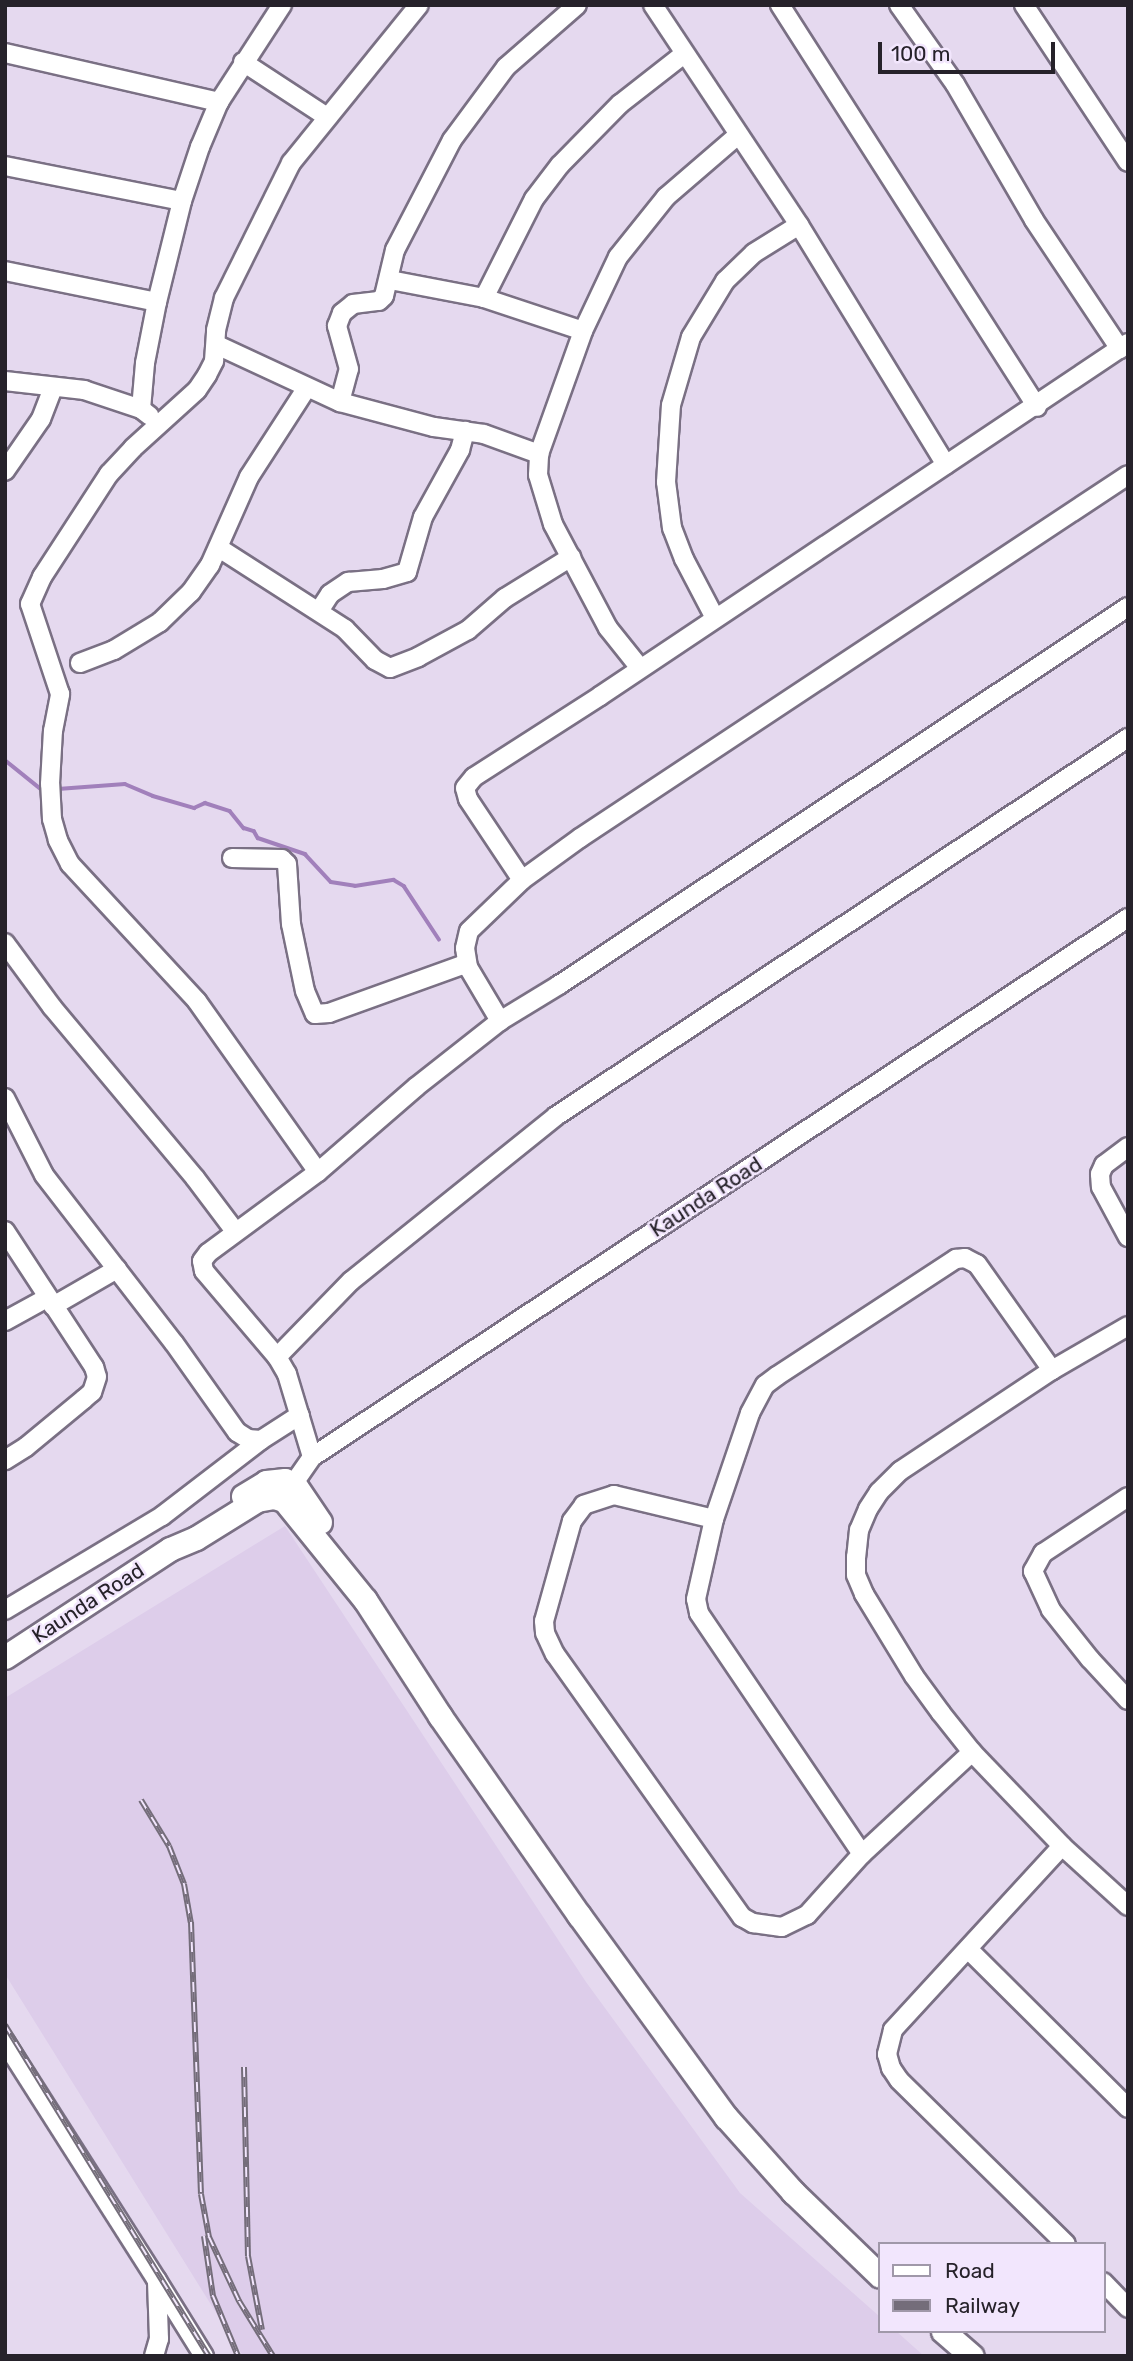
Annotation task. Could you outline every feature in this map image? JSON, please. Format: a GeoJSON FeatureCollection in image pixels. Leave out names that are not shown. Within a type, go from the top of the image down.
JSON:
{"type":"FeatureCollection","features":[{"type":"Feature","properties":{"kind":"main road","name":"Kaunda Road"},"geometry":{"type":"LineString","coordinates":[[5,1657],[170,1549],[196,1538],[257,1500],[274,1497],[294,1499]]}},
{"type":"Feature","properties":{"kind":"main road"},"geometry":{"type":"LineString","coordinates":[[294,1499],[365,1600],[440,1716],[579,1915],[726,2116],[793,2192],[878,2274]]}},
{"type":"Feature","properties":{"kind":"main road"},"geometry":{"type":"LineString","coordinates":[[945,2333],[972,2356]]}},
{"type":"Feature","properties":{"kind":"street"},"geometry":{"type":"LineString","coordinates":[[141,409],[145,363],[157,302],[182,201],[219,102],[282,5]]}},
{"type":"Feature","properties":{"kind":"street"},"geometry":{"type":"LineString","coordinates":[[318,1172],[197,1001],[70,864],[52,819],[51,760],[60,694],[30,604],[34,592],[109,474],[197,390],[214,361],[216,330],[224,298],[291,163],[419,5]]}},
{"type":"Feature","properties":{"kind":"street"},"geometry":{"type":"LineString","coordinates":[[340,402],[349,369],[337,326],[342,313],[353,304],[379,301],[388,291],[395,250],[452,140],[506,67],[577,5]]}},
{"type":"Feature","properties":{"kind":"street"},"geometry":{"type":"LineString","coordinates":[[653,5],[799,225],[946,465]]}},
{"type":"Feature","properties":{"kind":"street"},"geometry":{"type":"LineString","coordinates":[[780,5],[1037,407]]}},
{"type":"Feature","properties":{"kind":"street"},"geometry":{"type":"LineString","coordinates":[[522,880],[468,799],[465,788],[474,777],[1037,407],[1124,346],[1034,220],[954,85],[899,5]]}},
{"type":"Feature","properties":{"kind":"street"},"geometry":{"type":"LineString","coordinates":[[1024,5],[1128,162]]}},
{"type":"Feature","properties":{"kind":"street"},"geometry":{"type":"LineString","coordinates":[[5,53],[219,102]]}},
{"type":"Feature","properties":{"kind":"street"},"geometry":{"type":"LineString","coordinates":[[484,298],[529,208],[560,164],[620,104],[684,54]]}},
{"type":"Feature","properties":{"kind":"street"},"geometry":{"type":"LineString","coordinates":[[243,62],[327,117]]}},
{"type":"Feature","properties":{"kind":"street"},"geometry":{"type":"LineString","coordinates":[[640,667],[608,628],[571,557],[544,497],[538,475],[539,454],[583,331],[618,257],[681,181],[738,135]]}},
{"type":"Feature","properties":{"kind":"street"},"geometry":{"type":"LineString","coordinates":[[5,166],[182,201]]}},
{"type":"Feature","properties":{"kind":"street"},"geometry":{"type":"LineString","coordinates":[[715,618],[684,559],[672,528],[666,482],[671,405],[691,337],[725,281],[754,253],[799,225]]}},
{"type":"Feature","properties":{"kind":"street"},"geometry":{"type":"LineString","coordinates":[[5,271],[157,302]]}},
{"type":"Feature","properties":{"kind":"street"},"geometry":{"type":"LineString","coordinates":[[390,280],[484,298],[583,331]]}},
{"type":"Feature","properties":{"kind":"street"},"geometry":{"type":"LineString","coordinates":[[217,345],[306,389],[340,402],[433,427],[484,435],[539,454]]}},
{"type":"Feature","properties":{"kind":"street"},"geometry":{"type":"LineString","coordinates":[[5,382],[84,390],[141,409],[160,423]]}},
{"type":"Feature","properties":{"kind":"street"},"geometry":{"type":"LineString","coordinates":[[5,471],[41,419],[53,387]]}},
{"type":"Feature","properties":{"kind":"street"},"geometry":{"type":"LineString","coordinates":[[80,663],[114,650],[160,622],[191,592],[219,548],[249,477],[306,389]]}},
{"type":"Feature","properties":{"kind":"street"},"geometry":{"type":"LineString","coordinates":[[320,611],[330,594],[348,582],[383,579],[407,572],[430,500],[460,450],[465,431]]}},
{"type":"Feature","properties":{"kind":"street"},"geometry":{"type":"LineString","coordinates":[[500,1021],[468,967],[465,948],[469,931],[522,880],[580,838],[1128,475]]}},
{"type":"Feature","properties":{"kind":"street"},"geometry":{"type":"LineString","coordinates":[[219,548],[320,611],[345,629],[375,660],[390,668],[411,661],[468,630],[505,598],[571,557]]}},
{"type":"Feature","properties":{"kind":"street"},"geometry":{"type":"LineString","coordinates":[[312,1457],[287,1374],[277,1357],[202,1266],[208,1253],[318,1172],[416,1087],[500,1021],[559,985],[1128,607]]}},
{"type":"Feature","properties":{"kind":"street"},"geometry":{"type":"LineString","coordinates":[[277,1357],[351,1281],[556,1116],[1128,738]]}},
{"type":"Feature","properties":{"kind":"street"},"geometry":{"type":"LineString","coordinates":[[232,858],[282,859],[287,864],[291,924],[305,991],[315,1014],[329,1013],[456,965],[468,967]]}},
{"type":"Feature","properties":{"kind":"street","name":"Kaunda Road"},"geometry":{"type":"LineString","coordinates":[[294,1499],[312,1457],[1128,918]]}},
{"type":"Feature","properties":{"kind":"street"},"geometry":{"type":"LineString","coordinates":[[5,943],[52,1007],[195,1178],[235,1231]]}},
{"type":"Feature","properties":{"kind":"street"},"geometry":{"type":"LineString","coordinates":[[5,1098],[44,1175],[237,1432],[248,1440],[261,1440]]}},
{"type":"Feature","properties":{"kind":"street"},"geometry":{"type":"LineString","coordinates":[[1128,1147],[1104,1165],[1100,1174],[1101,1187],[1128,1237]]}},
{"type":"Feature","properties":{"kind":"street"},"geometry":{"type":"LineString","coordinates":[[5,1231],[94,1367],[95,1386],[50,1428],[5,1460]]}},
{"type":"Feature","properties":{"kind":"street"},"geometry":{"type":"LineString","coordinates":[[862,1854],[699,1613],[696,1599],[714,1519],[750,1413],[765,1385],[956,1259],[965,1258],[977,1264],[1052,1370]]}},
{"type":"Feature","properties":{"kind":"street"},"geometry":{"type":"LineString","coordinates":[[5,1321],[117,1269]]}},
{"type":"Feature","properties":{"kind":"street"},"geometry":{"type":"LineString","coordinates":[[1128,1326],[1052,1370],[900,1471],[879,1492],[859,1530],[856,1575],[864,1594],[914,1676],[972,1752],[1062,1846],[1128,1906]]}},
{"type":"Feature","properties":{"kind":"street"},"geometry":{"type":"LineString","coordinates":[[5,1610],[153,1522],[261,1440],[300,1415]]}},
{"type":"Feature","properties":{"kind":"street"},"geometry":{"type":"LineString","coordinates":[[714,1519],[614,1495],[584,1505],[572,1521],[544,1621],[549,1642],[742,1917],[753,1923],[782,1927],[807,1915],[862,1854],[972,1752]]}},
{"type":"Feature","properties":{"kind":"street"},"geometry":{"type":"LineString","coordinates":[[1128,1497],[1053,1545],[1036,1562],[1033,1571],[1035,1581],[1051,1610],[1090,1659],[1128,1700]]}},
{"type":"Feature","properties":{"kind":"street"},"geometry":{"type":"LineString","coordinates":[[1062,1846],[893,2030],[887,2045],[891,2068],[1064,2242]]}},
{"type":"Feature","properties":{"kind":"street"},"geometry":{"type":"LineString","coordinates":[[969,1950],[1128,2108]]}},
{"type":"Feature","properties":{"kind":"street"},"geometry":{"type":"LineString","coordinates":[[5,2042],[204,2356]]}},
{"type":"Feature","properties":{"kind":"street"},"geometry":{"type":"LineString","coordinates":[[154,2356],[159,2339],[157,2281]]}},
{"type":"Feature","properties":{"kind":"street"},"geometry":{"type":"LineString","coordinates":[[1105,2284],[1128,2308]]}},
{"type":"Feature","properties":{"kind":"shaded area"},"geometry":{"type":"Polygon","coordinates":[[[285,1526],[586,1982],[740,2193],[878,2315],[878,2333],[898,2333],[924,2356],[243,2356],[5,1974],[5,1698],[285,1526]]]}},
{"type":"Feature","properties":{"kind":"waterway"},"geometry":{"type":"LineString","coordinates":[[5,760],[41,789]]}},
{"type":"Feature","properties":{"kind":"waterway"},"geometry":{"type":"LineString","coordinates":[[58,789],[125,784],[153,796],[194,808],[205,803],[230,811],[244,828],[254,831],[258,838],[305,854],[331,882],[355,886],[394,880],[404,886],[439,939]]}},
{"type":"Feature","properties":{"kind":"railway"},"geometry":{"type":"LineString","coordinates":[[141,1800],[169,1846],[184,1884],[191,1922],[201,2194],[209,2237],[239,2301],[273,2356]]}},
{"type":"Feature","properties":{"kind":"railway"},"geometry":{"type":"LineString","coordinates":[[5,2025],[209,2356]]}},
{"type":"Feature","properties":{"kind":"railway"},"geometry":{"type":"LineString","coordinates":[[244,2067],[248,2256],[262,2330]]}},
{"type":"Feature","properties":{"kind":"railway"},"geometry":{"type":"LineString","coordinates":[[204,2236],[213,2296],[238,2356]]}}]}
